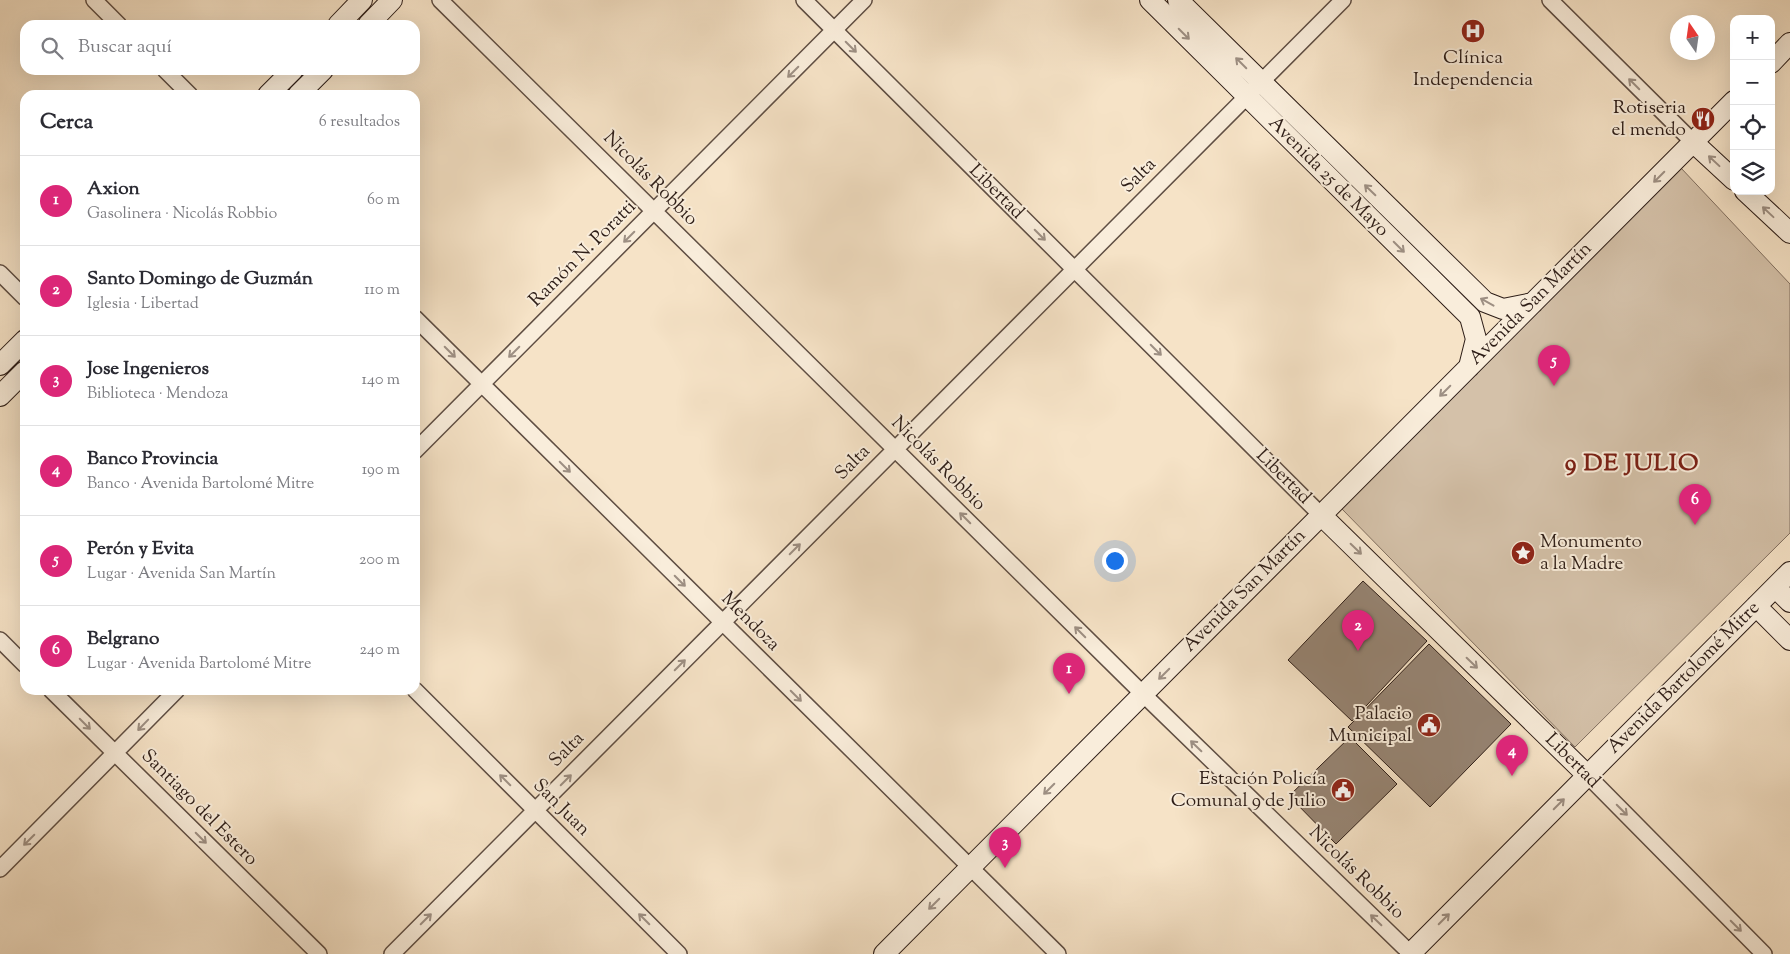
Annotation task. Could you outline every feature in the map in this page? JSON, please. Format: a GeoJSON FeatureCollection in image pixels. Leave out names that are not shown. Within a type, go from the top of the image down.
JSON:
{"type":"FeatureCollection","features":[{"type":"Feature","properties":{"kind":"main road"},"geometry":{"type":"LineString","coordinates":[[343,20],[362,0]]}},
{"type":"Feature","properties":{"kind":"main road"},"geometry":{"type":"LineString","coordinates":[[373,20],[392,0]]}},
{"type":"Feature","properties":{"kind":"main road","name":"Avenida 25 de Mayo"},"geometry":{"type":"LineString","coordinates":[[1150,0],[1254,89],[1484,302],[1503,309],[1533,303]]}},
{"type":"Feature","properties":{"kind":"main road","name":"Avenida 25 de Mayo"},"geometry":{"type":"LineString","coordinates":[[1178,0],[1254,89],[1470,317],[1476,339],[1469,366]]}},
{"type":"Feature","properties":{"kind":"main road"},"geometry":{"type":"LineString","coordinates":[[1774,60],[1790,43]]}},
{"type":"Feature","properties":{"kind":"main road"},"geometry":{"type":"LineString","coordinates":[[273,90],[288,75]]}},
{"type":"Feature","properties":{"kind":"main road"},"geometry":{"type":"LineString","coordinates":[[303,90],[318,75]]}},
{"type":"Feature","properties":{"kind":"main road","name":"Avenida San Martín"},"geometry":{"type":"LineString","coordinates":[[884,954],[1730,105]]}},
{"type":"Feature","properties":{"kind":"main road"},"geometry":{"type":"LineString","coordinates":[[1694,143],[1730,176]]}},
{"type":"Feature","properties":{"kind":"main road"},"geometry":{"type":"LineString","coordinates":[[1750,195],[1790,233]]}},
{"type":"Feature","properties":{"kind":"main road"},"geometry":{"type":"LineString","coordinates":[[0,365],[20,345]]}},
{"type":"Feature","properties":{"kind":"main road"},"geometry":{"type":"LineString","coordinates":[[0,396],[20,376]]}},
{"type":"Feature","properties":{"kind":"main road","name":"Libertad"},"geometry":{"type":"LineString","coordinates":[[1321,515],[1587,776]]}},
{"type":"Feature","properties":{"kind":"main road","name":"Avenida Bartolomé Mitre"},"geometry":{"type":"LineString","coordinates":[[1410,954],[1790,572]]}},
{"type":"Feature","properties":{"kind":"main road"},"geometry":{"type":"LineString","coordinates":[[1775,587],[1790,602]]}},
{"type":"Feature","properties":{"kind":"main road"},"geometry":{"type":"LineString","coordinates":[[1756,606],[1790,640]]}},
{"type":"Feature","properties":{"kind":"street"},"geometry":{"type":"LineString","coordinates":[[94,0],[114,20]]}},
{"type":"Feature","properties":{"kind":"street","name":"Nicolás Robbio"},"geometry":{"type":"LineString","coordinates":[[440,0],[1143,694],[1410,954]]}},
{"type":"Feature","properties":{"kind":"street","name":"Libertad"},"geometry":{"type":"LineString","coordinates":[[804,0],[1321,515]]}},
{"type":"Feature","properties":{"kind":"street","name":"Ramón N. Poratti"},"geometry":{"type":"LineString","coordinates":[[420,446],[864,0]]}},
{"type":"Feature","properties":{"kind":"street","name":"Salta"},"geometry":{"type":"LineString","coordinates":[[392,954],[1343,0]]}},
{"type":"Feature","properties":{"kind":"street"},"geometry":{"type":"LineString","coordinates":[[1550,0],[1694,143]]}},
{"type":"Feature","properties":{"kind":"street"},"geometry":{"type":"LineString","coordinates":[[170,75],[185,90]]}},
{"type":"Feature","properties":{"kind":"street"},"geometry":{"type":"LineString","coordinates":[[0,272],[20,293]]}},
{"type":"Feature","properties":{"kind":"street","name":"Mendoza"},"geometry":{"type":"LineString","coordinates":[[420,323],[1058,954]]}},
{"type":"Feature","properties":{"kind":"street"},"geometry":{"type":"LineString","coordinates":[[0,640],[20,660]]}},
{"type":"Feature","properties":{"kind":"street","name":"Santiago del Estero"},"geometry":{"type":"LineString","coordinates":[[56,695],[319,954]]}},
{"type":"Feature","properties":{"kind":"street"},"geometry":{"type":"LineString","coordinates":[[0,869],[173,695]]}},
{"type":"Feature","properties":{"kind":"street","name":"San Juan"},"geometry":{"type":"LineString","coordinates":[[420,695],[679,954]]}},
{"type":"Feature","properties":{"kind":"street","name":"Libertad"},"geometry":{"type":"LineString","coordinates":[[1587,776],[1764,954]]}},
{"type":"Feature","properties":{"kind":"shaded area"},"geometry":{"type":"Polygon","coordinates":[[[1681,168],[1790,284],[1790,533],[1575,747],[1342,509],[1681,168]]]}},
{"type":"Feature","properties":{"kind":"building"},"geometry":{"type":"Polygon","coordinates":[[[1363,581],[1427,641],[1352,721],[1288,660],[1363,581]]]}},
{"type":"Feature","properties":{"kind":"building","name":"Palacio Municipal"},"geometry":{"type":"Polygon","coordinates":[[[1429,644],[1511,724],[1430,807],[1348,727],[1429,644]]]}},
{"type":"Feature","properties":{"kind":"building","name":"Estación Policía Comunal 9 de Julio"},"geometry":{"type":"Polygon","coordinates":[[[1350,737],[1397,784],[1336,844],[1289,796],[1350,737]]]}},
{"type":"Feature","properties":{"kind":"place","name":"Clínica Independencia"},"geometry":{"type":"Point","coordinates":[1473,31]}},
{"type":"Feature","properties":{"kind":"place","name":"Rotiseria el mendo"},"geometry":{"type":"Point","coordinates":[1703,119]}},
{"type":"Feature","properties":{"kind":"place","name":"Perón y Evita"},"geometry":{"type":"Point","coordinates":[1554,386]}},
{"type":"Feature","properties":{"kind":"place","name":"Belgrano"},"geometry":{"type":"Point","coordinates":[1695,525]}},
{"type":"Feature","properties":{"kind":"place","name":"Monumento a la Madre"},"geometry":{"type":"Point","coordinates":[1523,553]}},
{"type":"Feature","properties":{"kind":"place","name":"Santo Domingo de Guzmán"},"geometry":{"type":"Point","coordinates":[1358,651]}},
{"type":"Feature","properties":{"kind":"place","name":"Axion"},"geometry":{"type":"Point","coordinates":[1069,694]}},
{"type":"Feature","properties":{"kind":"place","name":"Palacio Municipal"},"geometry":{"type":"Point","coordinates":[1429,725]}},
{"type":"Feature","properties":{"kind":"place","name":"Banco Provincia"},"geometry":{"type":"Point","coordinates":[1512,776]}},
{"type":"Feature","properties":{"kind":"place","name":"Estación Policía Comunal 9 de Julio"},"geometry":{"type":"Point","coordinates":[1343,790]}},
{"type":"Feature","properties":{"kind":"place","name":"Jose Ingenieros"},"geometry":{"type":"Point","coordinates":[1005,868]}},
{"type":"Feature","properties":{"kind":"district","name":"9 DE JULIO"},"geometry":{"type":"Point","coordinates":[1632,464]}}]}
